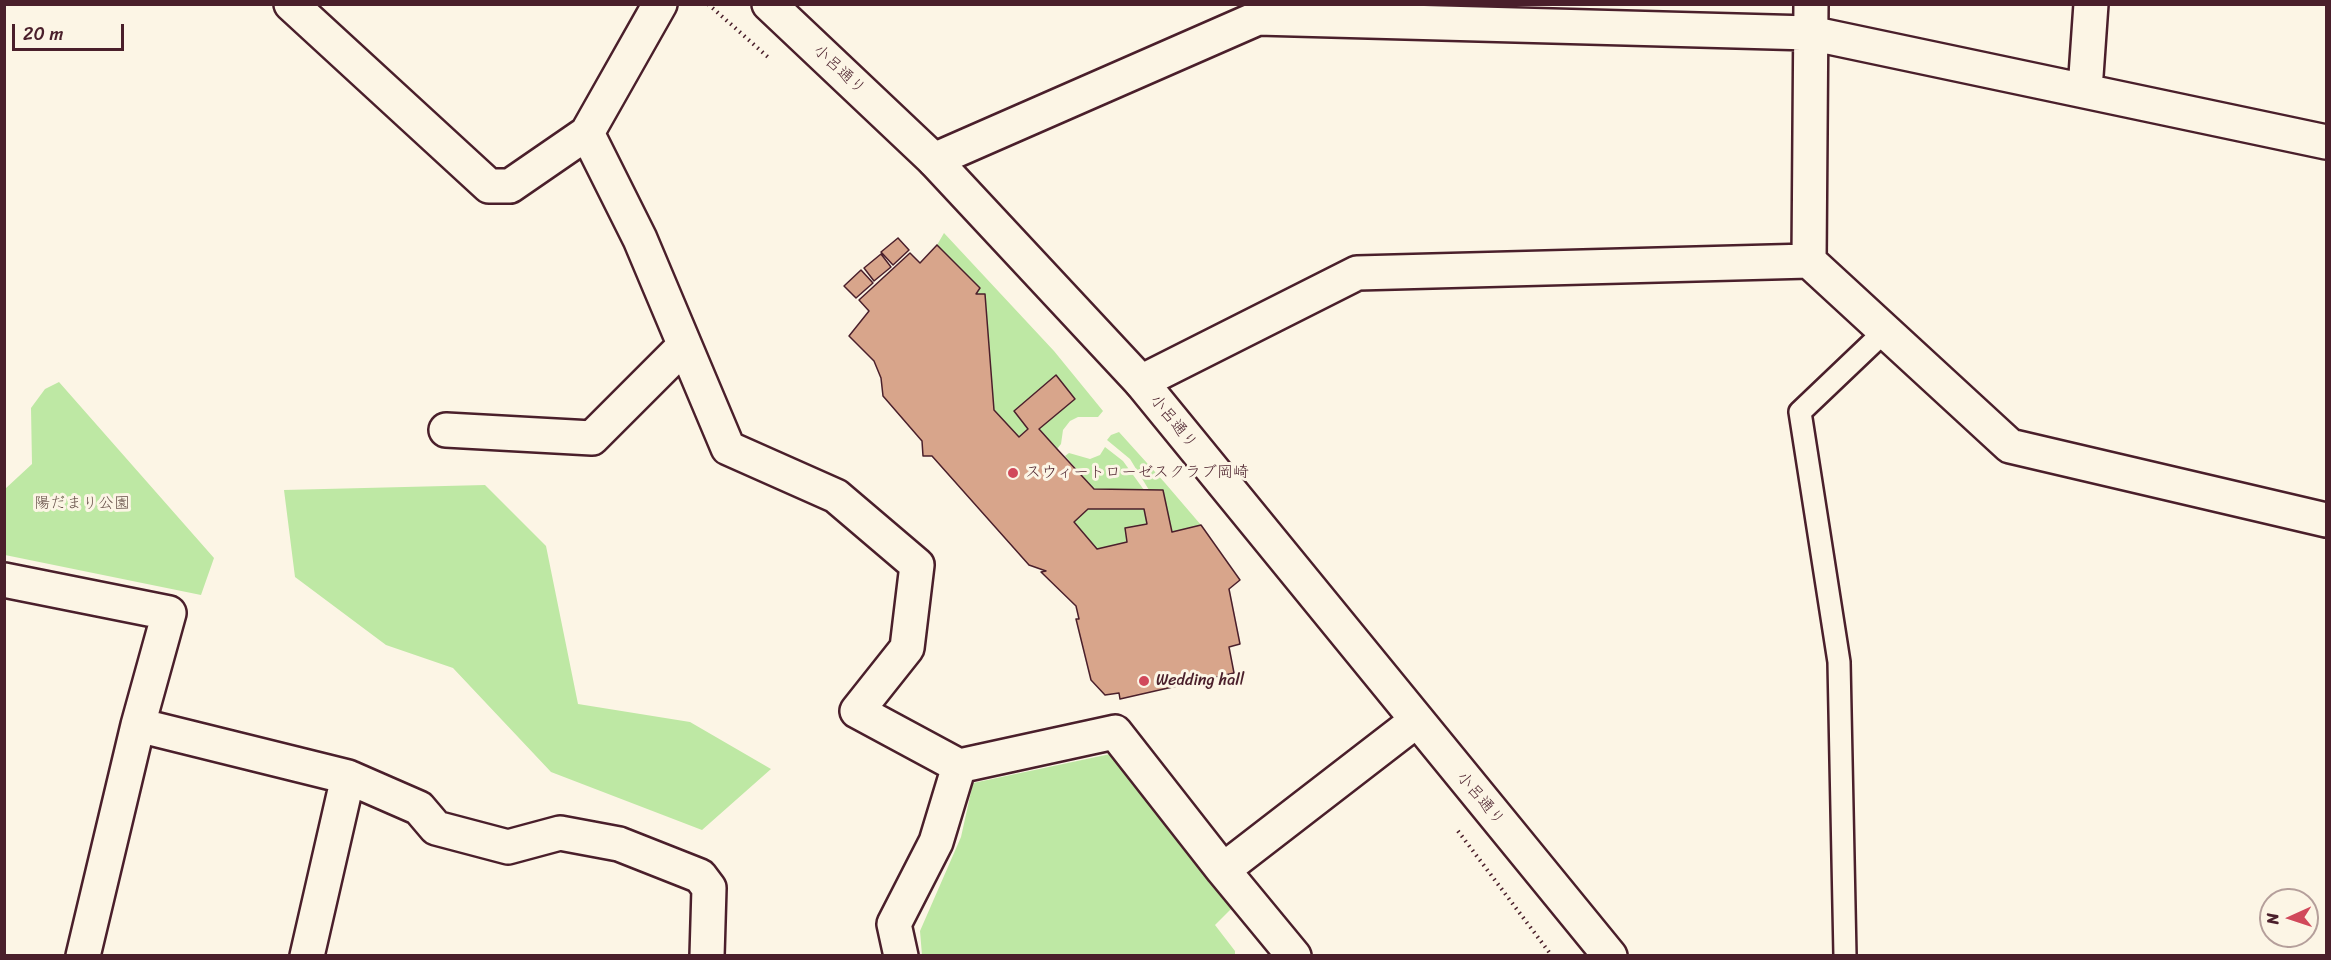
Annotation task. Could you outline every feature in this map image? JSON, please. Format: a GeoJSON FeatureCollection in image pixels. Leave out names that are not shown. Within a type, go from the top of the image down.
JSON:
{"type":"FeatureCollection","features":[{"type":"Feature","properties":{"kind":"street"},"geometry":{"type":"LineString","coordinates":[[291,4],[489,186],[510,186],[587,133],[660,4]]}},
{"type":"Feature","properties":{"kind":"street","name":"小呂通り"},"geometry":{"type":"LineString","coordinates":[[769,4],[934,160],[1141,382],[1610,956]]}},
{"type":"Feature","properties":{"kind":"street"},"geometry":{"type":"LineString","coordinates":[[2085,90],[2091,4]]}},
{"type":"Feature","properties":{"kind":"street"},"geometry":{"type":"LineString","coordinates":[[934,160],[1258,18],[1810,19],[2085,90],[2326,142]]}},
{"type":"Feature","properties":{"kind":"street"},"geometry":{"type":"LineString","coordinates":[[1809,261],[1810,19]]}},
{"type":"Feature","properties":{"kind":"street"},"geometry":{"type":"LineString","coordinates":[[587,133],[640,239],[728,448],[836,496],[917,565],[908,648],[857,711],[959,766],[1115,732],[1294,956]]}},
{"type":"Feature","properties":{"kind":"street"},"geometry":{"type":"LineString","coordinates":[[1141,382],[1357,273],[1809,261],[2010,446],[2326,520]]}},
{"type":"Feature","properties":{"kind":"street"},"geometry":{"type":"LineString","coordinates":[[446,430],[592,438],[684,346]]}},
{"type":"Feature","properties":{"kind":"street"},"geometry":{"type":"LineString","coordinates":[[4,580],[169,613],[138,725],[83,956]]}},
{"type":"Feature","properties":{"kind":"street"},"geometry":{"type":"LineString","coordinates":[[1223,870],[1416,721]]}},
{"type":"Feature","properties":{"kind":"street"},"geometry":{"type":"LineString","coordinates":[[138,725],[348,777],[418,808],[436,828],[508,847],[560,833],[609,842],[700,876],[708,888],[707,956]]}},
{"type":"Feature","properties":{"kind":"street"},"geometry":{"type":"LineString","coordinates":[[901,956],[894,924],[936,842],[959,766]]}},
{"type":"Feature","properties":{"kind":"street"},"geometry":{"type":"LineString","coordinates":[[307,956],[348,777]]}},
{"type":"Feature","properties":{"kind":"lane"},"geometry":{"type":"LineString","coordinates":[[1845,956],[1839,663],[1800,412],[1886,331]]}},
{"type":"Feature","properties":{"kind":"path"},"geometry":{"type":"LineString","coordinates":[[708,4],[770,58]]}},
{"type":"Feature","properties":{"kind":"path"},"geometry":{"type":"LineString","coordinates":[[1453,825],[1552,956]]}},
{"type":"Feature","properties":{"kind":"green space"},"geometry":{"type":"Polygon","coordinates":[[[944,233],[1054,351],[1103,411],[1098,417],[1078,417],[1070,421],[1063,430],[1061,444],[1057,449],[1039,429],[1075,399],[1056,375],[1014,411],[1028,429],[1019,437],[994,410],[976,294],[979,288],[937,245],[944,233]]]}},
{"type":"Feature","properties":{"kind":"green space","name":"陽だまり公園"},"geometry":{"type":"Polygon","coordinates":[[[59,382],[214,558],[201,595],[5,555],[5,489],[32,464],[31,408],[45,389],[59,382]]]}},
{"type":"Feature","properties":{"kind":"green space"},"geometry":{"type":"Polygon","coordinates":[[[1119,432],[1201,525],[1172,532],[1163,490],[1149,490],[1130,459],[1107,440],[1111,435],[1119,432]]]}},
{"type":"Feature","properties":{"kind":"green space"},"geometry":{"type":"Polygon","coordinates":[[[1105,447],[1123,461],[1144,490],[1094,489],[1065,456],[1069,453],[1090,459],[1100,455],[1105,447]]]}},
{"type":"Feature","properties":{"kind":"green space"},"geometry":{"type":"Polygon","coordinates":[[[485,485],[546,546],[578,704],[690,722],[771,769],[702,830],[551,772],[453,668],[386,645],[295,577],[284,490],[485,485]]]}},
{"type":"Feature","properties":{"kind":"green space"},"geometry":{"type":"Polygon","coordinates":[[[1088,509],[1144,509],[1147,524],[1125,528],[1127,542],[1097,549],[1074,522],[1088,509]]]}},
{"type":"Feature","properties":{"kind":"green space"},"geometry":{"type":"Polygon","coordinates":[[[1115,753],[1232,908],[1215,925],[1235,951],[1235,955],[922,955],[920,931],[961,837],[973,783],[1115,753]]]}},
{"type":"Feature","properties":{"kind":"building"},"geometry":{"type":"Polygon","coordinates":[[[898,238],[909,250],[893,265],[881,252],[898,238]]]}},
{"type":"Feature","properties":{"kind":"building","name":"スウィートローゼスクラブ岡崎"},"geometry":{"type":"Polygon","coordinates":[[[937,245],[980,288],[976,294],[985,294],[994,410],[1019,437],[1028,429],[1014,411],[1056,375],[1075,399],[1039,429],[1094,489],[1163,490],[1172,532],[1201,525],[1240,580],[1229,589],[1240,644],[1229,647],[1234,673],[1120,699],[1119,693],[1105,695],[1091,680],[1076,619],[1079,619],[1076,606],[1041,572],[1046,571],[1029,565],[932,456],[923,456],[922,441],[883,396],[881,378],[874,361],[849,336],[869,311],[859,300],[910,253],[920,263],[937,245]],[[1088,509],[1074,522],[1097,549],[1127,542],[1125,528],[1147,524],[1144,509],[1088,509]]]}},
{"type":"Feature","properties":{"kind":"building"},"geometry":{"type":"Polygon","coordinates":[[[881,254],[891,267],[874,281],[864,268],[881,254]]]}},
{"type":"Feature","properties":{"kind":"building"},"geometry":{"type":"Polygon","coordinates":[[[861,270],[873,283],[856,298],[844,286],[861,270]]]}},
{"type":"Feature","properties":{"kind":"place","name":"スウィートローゼスクラブ岡崎"},"geometry":{"type":"Point","coordinates":[1013,473]}},
{"type":"Feature","properties":{"kind":"place","name":"Wedding hall"},"geometry":{"type":"Point","coordinates":[1144,681]}}]}
